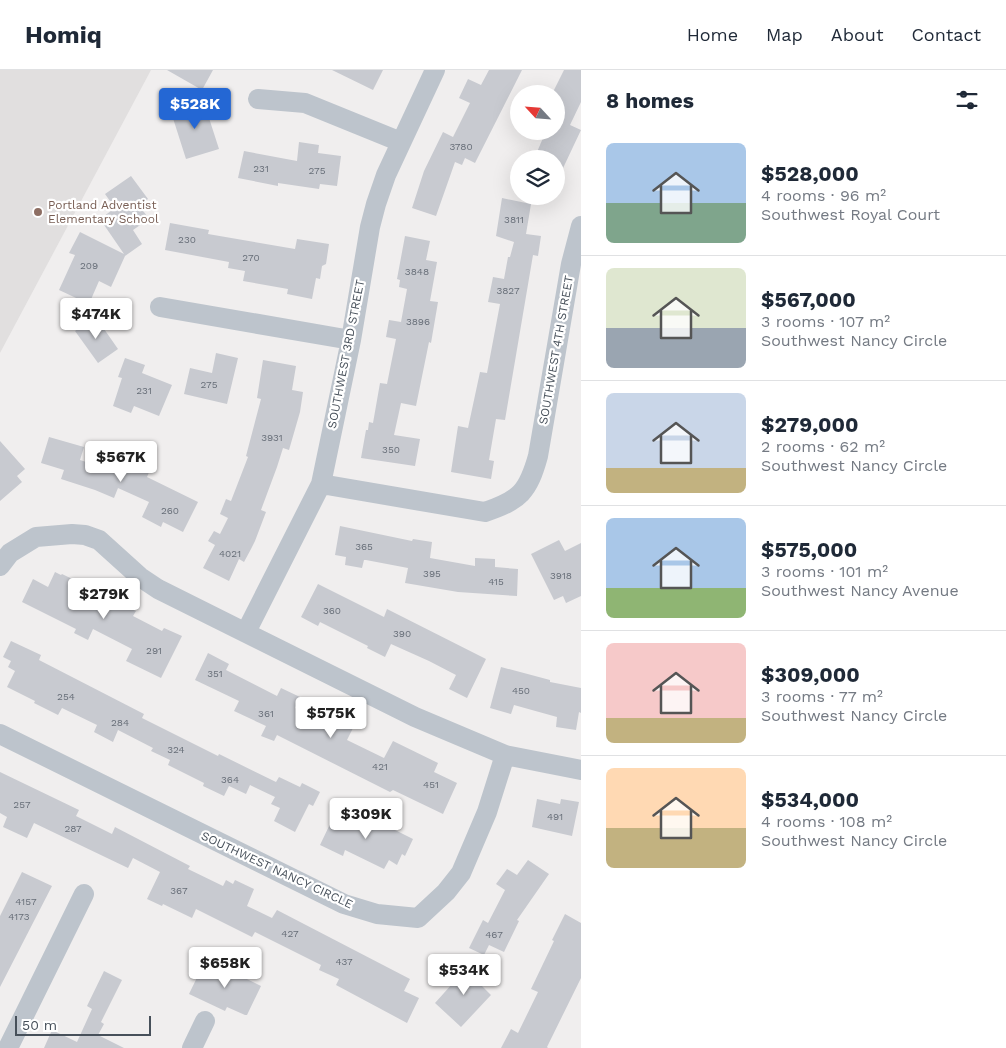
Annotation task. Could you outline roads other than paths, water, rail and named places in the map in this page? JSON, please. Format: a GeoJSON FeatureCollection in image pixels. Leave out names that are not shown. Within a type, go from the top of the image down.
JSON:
{"type":"FeatureCollection","features":[{"type":"Feature","properties":{"kind":"street","name":"SOUTHWEST 3RD STREET"},"geometry":{"type":"LineString","coordinates":[[246,632],[320,484],[351,340],[370,227],[386,175],[436,70]]}},
{"type":"Feature","properties":{"kind":"street"},"geometry":{"type":"LineString","coordinates":[[258,99],[305,103],[401,142]]}},
{"type":"Feature","properties":{"kind":"street","name":"SOUTHWEST 4TH STREET"},"geometry":{"type":"LineString","coordinates":[[320,484],[485,512],[514,500],[524,490],[533,476],[538,456],[571,264],[581,226]]}},
{"type":"Feature","properties":{"kind":"street"},"geometry":{"type":"LineString","coordinates":[[160,307],[351,340]]}},
{"type":"Feature","properties":{"kind":"street"},"geometry":{"type":"LineString","coordinates":[[0,566],[10,553],[36,537],[72,534],[84,535],[99,540],[140,577],[158,589],[415,717],[505,755],[581,770]]}},
{"type":"Feature","properties":{"kind":"street","name":"SOUTHWEST NANCY CIRCLE"},"geometry":{"type":"LineString","coordinates":[[0,734],[344,904],[377,914],[418,918],[446,892],[460,873],[487,812],[505,755]]}},
{"type":"Feature","properties":{"kind":"street"},"geometry":{"type":"LineString","coordinates":[[8,1048],[84,894]]}},
{"type":"Feature","properties":{"kind":"street"},"geometry":{"type":"LineString","coordinates":[[192,1048],[205,1021]]}},
{"type":"Feature","properties":{"kind":"place","name":"Portland Adventist Elementary School"},"geometry":{"type":"Point","coordinates":[38,212]}}]}
